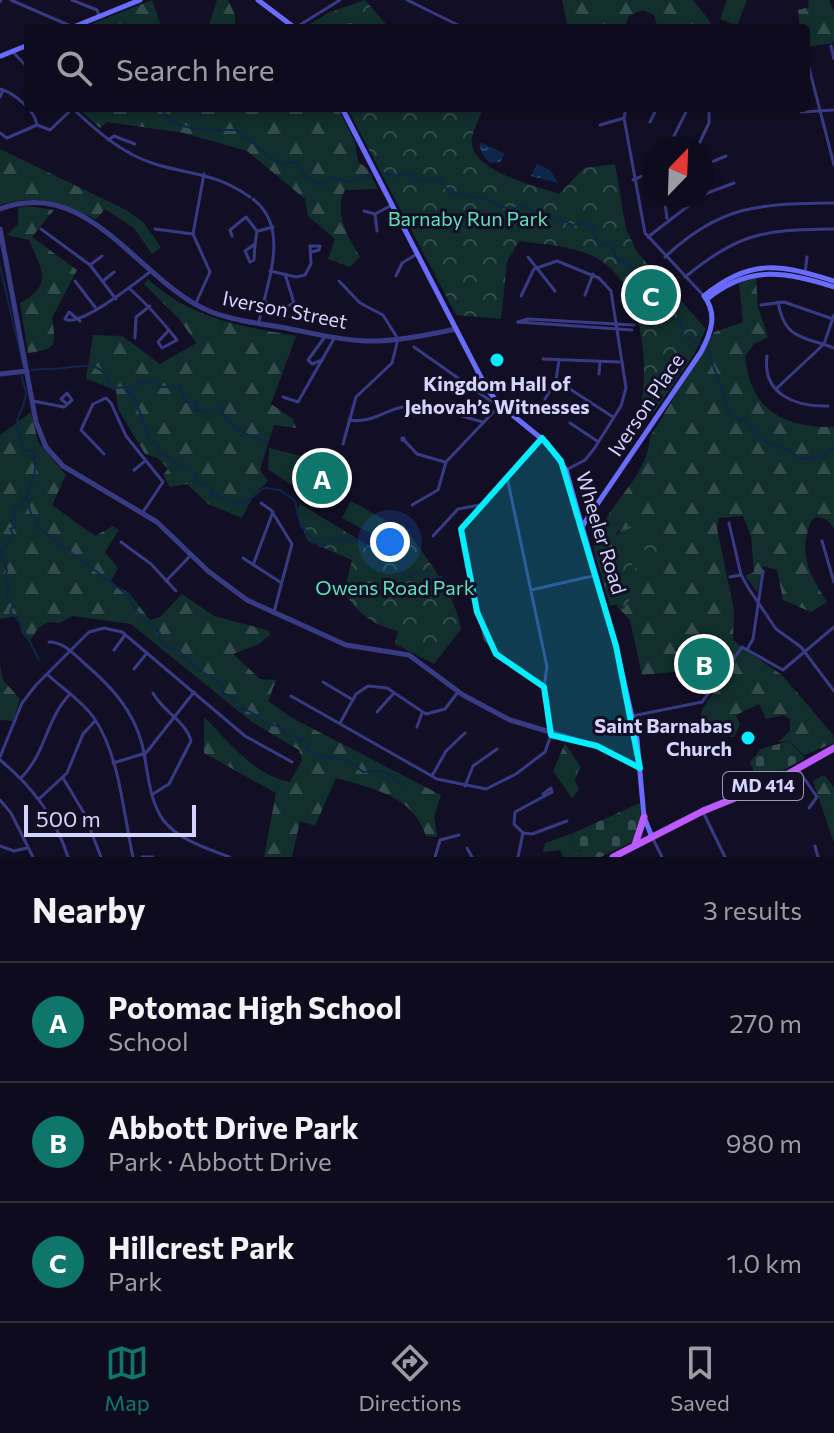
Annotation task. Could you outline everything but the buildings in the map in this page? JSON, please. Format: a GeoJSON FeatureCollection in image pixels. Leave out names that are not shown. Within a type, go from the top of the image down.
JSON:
{"type":"FeatureCollection","features":[{"type":"Feature","properties":{"kind":"main road"},"geometry":{"type":"LineString","coordinates":[[82,24],[140,0]]}},
{"type":"Feature","properties":{"kind":"main road"},"geometry":{"type":"LineString","coordinates":[[258,0],[290,24]]}},
{"type":"Feature","properties":{"kind":"main road"},"geometry":{"type":"LineString","coordinates":[[0,56],[24,46]]}},
{"type":"Feature","properties":{"kind":"main road","name":"Wheeler Road"},"geometry":{"type":"LineString","coordinates":[[344,112],[481,378],[500,405],[542,438],[566,470],[597,575],[632,716],[644,817],[652,837]]}},
{"type":"Feature","properties":{"kind":"main road"},"geometry":{"type":"LineString","coordinates":[[705,298],[729,277],[754,268],[782,267],[832,283]]}},
{"type":"Feature","properties":{"kind":"main road","name":"Iverson Place"},"geometry":{"type":"LineString","coordinates":[[583,525],[701,352],[712,326],[705,298]]}},
{"type":"Feature","properties":{"kind":"main road","name":"MD 414"},"geometry":{"type":"LineString","coordinates":[[613,857],[703,811],[783,777],[834,748]]}},
{"type":"Feature","properties":{"kind":"main road"},"geometry":{"type":"LineString","coordinates":[[634,847],[644,817]]}},
{"type":"Feature","properties":{"kind":"main road"},"geometry":{"type":"LineString","coordinates":[[647,828],[662,832]]}},
{"type":"Feature","properties":{"kind":"street"},"geometry":{"type":"LineString","coordinates":[[11,0],[63,24]]}},
{"type":"Feature","properties":{"kind":"street"},"geometry":{"type":"LineString","coordinates":[[72,0],[97,10],[100,17]]}},
{"type":"Feature","properties":{"kind":"street"},"geometry":{"type":"LineString","coordinates":[[301,24],[340,0]]}},
{"type":"Feature","properties":{"kind":"street"},"geometry":{"type":"LineString","coordinates":[[407,0],[456,24]]}},
{"type":"Feature","properties":{"kind":"street"},"geometry":{"type":"LineString","coordinates":[[831,46],[834,59]]}},
{"type":"Feature","properties":{"kind":"street"},"geometry":{"type":"LineString","coordinates":[[12,51],[24,64]]}},
{"type":"Feature","properties":{"kind":"street"},"geometry":{"type":"LineString","coordinates":[[810,71],[834,165]]}},
{"type":"Feature","properties":{"kind":"street"},"geometry":{"type":"LineString","coordinates":[[0,97],[1,89],[16,96],[24,105]]}},
{"type":"Feature","properties":{"kind":"street"},"geometry":{"type":"LineString","coordinates":[[810,111],[834,110]]}},
{"type":"Feature","properties":{"kind":"street"},"geometry":{"type":"LineString","coordinates":[[30,112],[37,125]]}},
{"type":"Feature","properties":{"kind":"street"},"geometry":{"type":"LineString","coordinates":[[0,133],[7,138],[37,125],[50,130],[68,112]]}},
{"type":"Feature","properties":{"kind":"street"},"geometry":{"type":"LineString","coordinates":[[76,112],[108,140],[155,164],[226,181],[263,208],[273,227],[270,271],[259,323]]}},
{"type":"Feature","properties":{"kind":"street"},"geometry":{"type":"LineString","coordinates":[[625,112],[633,180],[648,237],[705,298]]}},
{"type":"Feature","properties":{"kind":"street"},"geometry":{"type":"LineString","coordinates":[[650,122],[655,112]]}},
{"type":"Feature","properties":{"kind":"street"},"geometry":{"type":"LineString","coordinates":[[674,136],[686,112]]}},
{"type":"Feature","properties":{"kind":"street"},"geometry":{"type":"LineString","coordinates":[[703,136],[709,123],[709,112]]}},
{"type":"Feature","properties":{"kind":"street"},"geometry":{"type":"LineString","coordinates":[[600,125],[624,118]]}},
{"type":"Feature","properties":{"kind":"street"},"geometry":{"type":"LineString","coordinates":[[108,140],[114,136],[135,144]]}},
{"type":"Feature","properties":{"kind":"street"},"geometry":{"type":"LineString","coordinates":[[714,161],[726,156]]}},
{"type":"Feature","properties":{"kind":"street"},"geometry":{"type":"LineString","coordinates":[[195,305],[210,270],[193,234],[204,174]]}},
{"type":"Feature","properties":{"kind":"street"},"geometry":{"type":"LineString","coordinates":[[633,180],[642,176]]}},
{"type":"Feature","properties":{"kind":"street"},"geometry":{"type":"LineString","coordinates":[[714,191],[734,183]]}},
{"type":"Feature","properties":{"kind":"street","name":"Iverson Street"},"geometry":{"type":"LineString","coordinates":[[0,209],[32,202],[68,209],[111,234],[150,272],[195,305],[259,323],[363,341],[398,339],[456,329]]}},
{"type":"Feature","properties":{"kind":"street"},"geometry":{"type":"LineString","coordinates":[[665,257],[707,222],[736,210],[772,204],[834,203]]}},
{"type":"Feature","properties":{"kind":"street"},"geometry":{"type":"LineString","coordinates":[[364,211],[375,214],[392,205]]}},
{"type":"Feature","properties":{"kind":"street"},"geometry":{"type":"LineString","coordinates":[[666,208],[667,218]]}},
{"type":"Feature","properties":{"kind":"street"},"geometry":{"type":"LineString","coordinates":[[648,237],[682,208]]}},
{"type":"Feature","properties":{"kind":"street"},"geometry":{"type":"LineString","coordinates":[[375,214],[377,231]]}},
{"type":"Feature","properties":{"kind":"street"},"geometry":{"type":"LineString","coordinates":[[232,236],[230,230],[246,217],[257,231],[255,244]]}},
{"type":"Feature","properties":{"kind":"street"},"geometry":{"type":"LineString","coordinates":[[257,231],[273,227]]}},
{"type":"Feature","properties":{"kind":"street"},"geometry":{"type":"LineString","coordinates":[[0,229],[40,435],[58,463],[143,512],[229,588],[274,614],[346,645],[409,655],[458,692],[510,720],[551,735],[597,746],[640,768]]}},
{"type":"Feature","properties":{"kind":"street"},"geometry":{"type":"LineString","coordinates":[[41,229],[90,265],[116,299]]}},
{"type":"Feature","properties":{"kind":"street"},"geometry":{"type":"LineString","coordinates":[[155,229],[193,234]]}},
{"type":"Feature","properties":{"kind":"street"},"geometry":{"type":"LineString","coordinates":[[685,277],[724,247],[748,237],[781,230],[834,229]]}},
{"type":"Feature","properties":{"kind":"street"},"geometry":{"type":"LineString","coordinates":[[270,271],[298,277],[307,273],[311,252]]}},
{"type":"Feature","properties":{"kind":"street"},"geometry":{"type":"LineString","coordinates":[[396,276],[402,263],[417,254]]}},
{"type":"Feature","properties":{"kind":"street"},"geometry":{"type":"LineString","coordinates":[[90,265],[102,256]]}},
{"type":"Feature","properties":{"kind":"street"},"geometry":{"type":"LineString","coordinates":[[528,257],[534,269],[555,291]]}},
{"type":"Feature","properties":{"kind":"street"},"geometry":{"type":"LineString","coordinates":[[804,274],[807,257]]}},
{"type":"Feature","properties":{"kind":"street"},"geometry":{"type":"LineString","coordinates":[[521,296],[525,281],[534,269],[546,263],[562,262],[593,274],[609,287],[618,327],[625,394],[585,460],[566,470]]}},
{"type":"Feature","properties":{"kind":"street"},"geometry":{"type":"LineString","coordinates":[[832,283],[834,271]]}},
{"type":"Feature","properties":{"kind":"street"},"geometry":{"type":"LineString","coordinates":[[103,281],[114,272]]}},
{"type":"Feature","properties":{"kind":"street"},"geometry":{"type":"LineString","coordinates":[[80,321],[95,307],[116,299],[150,272]]}},
{"type":"Feature","properties":{"kind":"street"},"geometry":{"type":"LineString","coordinates":[[263,302],[286,307],[294,303],[285,274]]}},
{"type":"Feature","properties":{"kind":"street"},"geometry":{"type":"LineString","coordinates":[[585,295],[593,274]]}},
{"type":"Feature","properties":{"kind":"street"},"geometry":{"type":"LineString","coordinates":[[75,281],[95,307]]}},
{"type":"Feature","properties":{"kind":"street"},"geometry":{"type":"LineString","coordinates":[[339,281],[360,303],[383,315],[398,339],[392,363],[358,393],[343,444]]}},
{"type":"Feature","properties":{"kind":"street"},"geometry":{"type":"LineString","coordinates":[[129,288],[150,306],[177,340],[162,348],[158,342],[169,330]]}},
{"type":"Feature","properties":{"kind":"street"},"geometry":{"type":"LineString","coordinates":[[761,305],[778,302],[834,318],[824,344],[776,389]]}},
{"type":"Feature","properties":{"kind":"street"},"geometry":{"type":"LineString","coordinates":[[778,302],[786,328],[834,348]]}},
{"type":"Feature","properties":{"kind":"street"},"geometry":{"type":"LineString","coordinates":[[135,338],[136,317],[150,306]]}},
{"type":"Feature","properties":{"kind":"street"},"geometry":{"type":"LineString","coordinates":[[618,327],[528,319],[518,322],[633,328]]}},
{"type":"Feature","properties":{"kind":"street"},"geometry":{"type":"LineString","coordinates":[[322,360],[312,364],[308,360],[324,335]]}},
{"type":"Feature","properties":{"kind":"street"},"geometry":{"type":"LineString","coordinates":[[283,397],[298,402],[335,337]]}},
{"type":"Feature","properties":{"kind":"street"},"geometry":{"type":"LineString","coordinates":[[414,347],[492,402]]}},
{"type":"Feature","properties":{"kind":"street"},"geometry":{"type":"LineString","coordinates":[[767,356],[768,379],[776,389],[798,405],[828,406]]}},
{"type":"Feature","properties":{"kind":"street"},"geometry":{"type":"LineString","coordinates":[[543,359],[621,362]]}},
{"type":"Feature","properties":{"kind":"street"},"geometry":{"type":"LineString","coordinates":[[545,399],[556,380],[559,360]]}},
{"type":"Feature","properties":{"kind":"street"},"geometry":{"type":"LineString","coordinates":[[599,374],[600,362]]}},
{"type":"Feature","properties":{"kind":"street"},"geometry":{"type":"LineString","coordinates":[[0,374],[27,371]]}},
{"type":"Feature","properties":{"kind":"street"},"geometry":{"type":"LineString","coordinates":[[468,386],[481,378]]}},
{"type":"Feature","properties":{"kind":"street"},"geometry":{"type":"LineString","coordinates":[[556,380],[613,417]]}},
{"type":"Feature","properties":{"kind":"street"},"geometry":{"type":"LineString","coordinates":[[104,454],[81,430],[94,403],[108,399],[126,436],[163,482],[143,512]]}},
{"type":"Feature","properties":{"kind":"street"},"geometry":{"type":"LineString","coordinates":[[33,401],[61,407],[67,404]]}},
{"type":"Feature","properties":{"kind":"street"},"geometry":{"type":"LineString","coordinates":[[349,420],[369,421],[398,408],[415,405],[483,422]]}},
{"type":"Feature","properties":{"kind":"street"},"geometry":{"type":"LineString","coordinates":[[412,505],[438,490],[446,462],[500,405]]}},
{"type":"Feature","properties":{"kind":"street"},"geometry":{"type":"LineString","coordinates":[[570,423],[599,441]]}},
{"type":"Feature","properties":{"kind":"street"},"geometry":{"type":"LineString","coordinates":[[542,438],[481,505],[461,532],[485,639],[503,660],[544,687]]}},
{"type":"Feature","properties":{"kind":"street"},"geometry":{"type":"LineString","coordinates":[[404,440],[417,454],[446,462]]}},
{"type":"Feature","properties":{"kind":"street"},"geometry":{"type":"LineString","coordinates":[[134,470],[144,462]]}},
{"type":"Feature","properties":{"kind":"street"},"geometry":{"type":"LineString","coordinates":[[291,696],[432,776],[465,786],[489,788],[543,756],[551,735],[544,687],[547,667],[507,477]]}},
{"type":"Feature","properties":{"kind":"street"},"geometry":{"type":"LineString","coordinates":[[261,503],[273,512],[292,544],[274,614]]}},
{"type":"Feature","properties":{"kind":"street"},"geometry":{"type":"LineString","coordinates":[[433,536],[460,508],[481,505]]}},
{"type":"Feature","properties":{"kind":"street"},"geometry":{"type":"LineString","coordinates":[[253,565],[273,512]]}},
{"type":"Feature","properties":{"kind":"street"},"geometry":{"type":"LineString","coordinates":[[729,523],[741,575],[759,604],[776,629],[805,652],[834,691]]}},
{"type":"Feature","properties":{"kind":"street"},"geometry":{"type":"LineString","coordinates":[[822,541],[825,560],[834,582]]}},
{"type":"Feature","properties":{"kind":"street"},"geometry":{"type":"LineString","coordinates":[[121,542],[144,558],[176,591]]}},
{"type":"Feature","properties":{"kind":"street"},"geometry":{"type":"LineString","coordinates":[[166,581],[191,555]]}},
{"type":"Feature","properties":{"kind":"street"},"geometry":{"type":"LineString","coordinates":[[243,558],[280,582]]}},
{"type":"Feature","properties":{"kind":"street"},"geometry":{"type":"LineString","coordinates":[[632,716],[704,701],[735,653],[746,647],[759,604],[763,571]]}},
{"type":"Feature","properties":{"kind":"street"},"geometry":{"type":"LineString","coordinates":[[531,590],[597,575]]}},
{"type":"Feature","properties":{"kind":"street"},"geometry":{"type":"LineString","coordinates":[[730,577],[741,575]]}},
{"type":"Feature","properties":{"kind":"street"},"geometry":{"type":"LineString","coordinates":[[746,647],[783,670],[834,627]]}},
{"type":"Feature","properties":{"kind":"street"},"geometry":{"type":"LineString","coordinates":[[68,857],[57,828],[39,799],[0,758],[25,697],[84,636],[97,629],[117,630],[125,635],[259,746],[292,762]]}},
{"type":"Feature","properties":{"kind":"street"},"geometry":{"type":"LineString","coordinates":[[114,650],[125,635]]}},
{"type":"Feature","properties":{"kind":"street"},"geometry":{"type":"LineString","coordinates":[[49,642],[71,651],[123,703],[144,755],[159,813],[173,830],[229,857]]}},
{"type":"Feature","properties":{"kind":"street"},"geometry":{"type":"LineString","coordinates":[[134,669],[147,653]]}},
{"type":"Feature","properties":{"kind":"street"},"geometry":{"type":"LineString","coordinates":[[47,675],[95,721],[113,763],[133,857]]}},
{"type":"Feature","properties":{"kind":"street"},"geometry":{"type":"LineString","coordinates":[[323,682],[353,700]]}},
{"type":"Feature","properties":{"kind":"street"},"geometry":{"type":"LineString","coordinates":[[340,724],[360,690],[374,685],[394,693],[422,713],[444,710],[458,692]]}},
{"type":"Feature","properties":{"kind":"street"},"geometry":{"type":"LineString","coordinates":[[113,763],[144,755],[194,692]]}},
{"type":"Feature","properties":{"kind":"street"},"geometry":{"type":"LineString","coordinates":[[153,693],[187,730],[190,743],[169,784],[153,794]]}},
{"type":"Feature","properties":{"kind":"street"},"geometry":{"type":"LineString","coordinates":[[377,712],[394,693]]}},
{"type":"Feature","properties":{"kind":"street"},"geometry":{"type":"LineString","coordinates":[[21,778],[39,757],[52,718],[70,694]]}},
{"type":"Feature","properties":{"kind":"street"},"geometry":{"type":"LineString","coordinates":[[417,727],[422,713]]}},
{"type":"Feature","properties":{"kind":"street"},"geometry":{"type":"LineString","coordinates":[[39,799],[63,778],[83,734],[95,721]]}},
{"type":"Feature","properties":{"kind":"street"},"geometry":{"type":"LineString","coordinates":[[432,776],[446,751],[465,733]]}},
{"type":"Feature","properties":{"kind":"street"},"geometry":{"type":"LineString","coordinates":[[465,786],[474,764],[497,749]]}},
{"type":"Feature","properties":{"kind":"street"},"geometry":{"type":"LineString","coordinates":[[796,768],[817,797],[809,808]]}},
{"type":"Feature","properties":{"kind":"street"},"geometry":{"type":"LineString","coordinates":[[783,777],[796,796]]}},
{"type":"Feature","properties":{"kind":"street"},"geometry":{"type":"LineString","coordinates":[[63,778],[84,813],[101,857]]}},
{"type":"Feature","properties":{"kind":"street"},"geometry":{"type":"LineString","coordinates":[[552,792],[514,813],[515,826],[523,833],[532,834],[567,821]]}},
{"type":"Feature","properties":{"kind":"street"},"geometry":{"type":"LineString","coordinates":[[0,800],[33,857]]}},
{"type":"Feature","properties":{"kind":"street"},"geometry":{"type":"LineString","coordinates":[[703,811],[725,857]]}},
{"type":"Feature","properties":{"kind":"street"},"geometry":{"type":"LineString","coordinates":[[518,857],[523,833]]}},
{"type":"Feature","properties":{"kind":"street"},"geometry":{"type":"LineString","coordinates":[[435,857],[440,840],[459,835]]}},
{"type":"Feature","properties":{"kind":"street"},"geometry":{"type":"LineString","coordinates":[[652,837],[662,857]]}},
{"type":"Feature","properties":{"kind":"street"},"geometry":{"type":"LineString","coordinates":[[0,846],[14,851],[28,848]]}},
{"type":"Feature","properties":{"kind":"street"},"geometry":{"type":"LineString","coordinates":[[815,846],[818,857]]}},
{"type":"Feature","properties":{"kind":"street"},"geometry":{"type":"LineString","coordinates":[[467,848],[472,857]]}},
{"type":"Feature","properties":{"kind":"street"},"geometry":{"type":"LineString","coordinates":[[142,857],[153,857]]}},
{"type":"Feature","properties":{"kind":"highlighted area"},"geometry":{"type":"Polygon","coordinates":[[[542,438],[561,461],[616,646],[640,768],[597,746],[551,735],[544,687],[496,654],[477,612],[461,529],[542,438]]]}},
{"type":"Feature","properties":{"kind":"green space"},"geometry":{"type":"Polygon","coordinates":[[[152,0],[161,24],[92,24],[152,0]]]}},
{"type":"Feature","properties":{"kind":"green space"},"geometry":{"type":"Polygon","coordinates":[[[217,0],[228,0],[235,15],[235,24],[209,24],[217,0]]]}},
{"type":"Feature","properties":{"kind":"green space"},"geometry":{"type":"Polygon","coordinates":[[[365,0],[386,24],[310,24],[328,13],[365,0]]]}},
{"type":"Feature","properties":{"kind":"green space"},"geometry":{"type":"Polygon","coordinates":[[[562,0],[693,0],[712,24],[657,24],[654,15],[643,10],[629,16],[626,24],[567,24],[562,0]]]}},
{"type":"Feature","properties":{"kind":"green space"},"geometry":{"type":"Polygon","coordinates":[[[727,0],[747,0],[738,24],[720,19],[727,0]]]}},
{"type":"Feature","properties":{"kind":"green space"},"geometry":{"type":"Polygon","coordinates":[[[808,0],[829,0],[834,12],[834,43],[810,46],[810,24],[800,24],[798,10],[809,7],[808,0]]]}},
{"type":"Feature","properties":{"kind":"green space"},"geometry":{"type":"Polygon","coordinates":[[[82,112],[340,112],[355,142],[358,162],[367,168],[378,189],[345,190],[342,198],[341,216],[360,257],[350,267],[328,259],[335,239],[308,216],[305,199],[247,151],[184,133],[107,122],[100,128],[82,112]]]}},
{"type":"Feature","properties":{"kind":"green space","name":"Barnaby Run Park"},"geometry":{"type":"Polygon","coordinates":[[[349,112],[482,112],[472,137],[473,149],[480,159],[504,175],[559,194],[584,168],[615,164],[626,229],[637,252],[706,329],[694,354],[652,415],[641,404],[643,350],[635,311],[619,277],[598,259],[577,250],[519,241],[507,262],[501,319],[456,315],[349,112]]]}},
{"type":"Feature","properties":{"kind":"green space"},"geometry":{"type":"Polygon","coordinates":[[[0,149],[126,210],[143,222],[161,247],[152,254],[134,228],[105,209],[96,219],[38,200],[0,205],[0,149]]]}},
{"type":"Feature","properties":{"kind":"green space"},"geometry":{"type":"Polygon","coordinates":[[[29,206],[54,210],[32,237],[77,270],[52,318],[53,344],[45,350],[28,353],[20,303],[38,290],[41,269],[29,240],[7,235],[18,224],[18,208],[29,206]]]}},
{"type":"Feature","properties":{"kind":"green space"},"geometry":{"type":"Polygon","coordinates":[[[756,278],[758,307],[768,337],[754,344],[745,356],[754,390],[772,412],[785,419],[799,424],[834,427],[834,528],[826,519],[816,517],[811,521],[805,544],[807,563],[827,602],[811,612],[783,600],[777,570],[763,566],[757,592],[745,576],[754,572],[751,536],[743,516],[719,518],[717,528],[734,610],[733,640],[686,639],[673,672],[642,675],[630,620],[615,604],[624,609],[620,529],[611,541],[593,547],[598,532],[641,467],[650,437],[714,332],[743,322],[739,283],[756,278]]]}},
{"type":"Feature","properties":{"kind":"green space"},"geometry":{"type":"Polygon","coordinates":[[[148,279],[181,303],[217,319],[296,336],[271,404],[293,419],[296,428],[274,425],[260,470],[268,481],[253,496],[242,518],[208,504],[187,484],[170,487],[163,475],[168,469],[158,458],[145,454],[118,409],[116,390],[86,379],[93,335],[122,336],[160,364],[196,343],[180,320],[144,284],[148,279]]]}},
{"type":"Feature","properties":{"kind":"green space"},"geometry":{"type":"Polygon","coordinates":[[[31,412],[38,442],[66,475],[52,505],[95,536],[113,526],[119,530],[105,552],[118,568],[110,583],[129,593],[150,620],[160,617],[182,594],[214,616],[267,630],[271,634],[259,644],[233,654],[260,679],[276,680],[268,701],[292,718],[441,795],[434,817],[437,837],[426,836],[411,811],[390,796],[336,778],[315,826],[300,821],[292,857],[264,857],[276,793],[204,753],[204,717],[243,756],[277,778],[290,782],[302,760],[299,750],[252,722],[131,624],[73,616],[59,623],[48,622],[38,628],[29,642],[22,633],[17,616],[0,619],[0,435],[31,412]]]}},
{"type":"Feature","properties":{"kind":"green space"},"geometry":{"type":"Polygon","coordinates":[[[269,448],[301,456],[291,485],[268,469],[269,448]]]}},
{"type":"Feature","properties":{"kind":"green space"},"geometry":{"type":"Polygon","coordinates":[[[351,501],[385,520],[375,536],[342,518],[351,501]]]}},
{"type":"Feature","properties":{"kind":"green space","name":"Owens Road Park"},"geometry":{"type":"Polygon","coordinates":[[[300,504],[376,550],[393,543],[402,523],[445,586],[461,629],[434,664],[395,644],[398,631],[367,618],[355,606],[344,592],[352,560],[308,541],[296,512],[300,504]]]}},
{"type":"Feature","properties":{"kind":"green space"},"geometry":{"type":"Polygon","coordinates":[[[639,522],[661,538],[659,552],[624,609],[617,604],[610,606],[593,547],[639,522]]]}},
{"type":"Feature","properties":{"kind":"green space"},"geometry":{"type":"Polygon","coordinates":[[[635,526],[650,563],[634,569],[619,533],[635,526]]]}},
{"type":"Feature","properties":{"kind":"green space"},"geometry":{"type":"Polygon","coordinates":[[[685,639],[733,640],[743,648],[717,686],[698,672],[673,672],[685,639]]]}},
{"type":"Feature","properties":{"kind":"green space"},"geometry":{"type":"Polygon","coordinates":[[[685,647],[724,648],[725,665],[715,680],[700,670],[700,664],[685,664],[685,647]]]}},
{"type":"Feature","properties":{"kind":"green space"},"geometry":{"type":"Polygon","coordinates":[[[743,648],[782,675],[833,735],[834,743],[804,755],[789,741],[778,742],[790,731],[790,719],[783,715],[766,719],[759,704],[736,715],[740,725],[734,737],[723,736],[699,721],[703,708],[743,648]]]}},
{"type":"Feature","properties":{"kind":"green space"},"geometry":{"type":"Polygon","coordinates":[[[0,664],[3,680],[20,699],[13,721],[0,720],[0,664]]]}},
{"type":"Feature","properties":{"kind":"green space"},"geometry":{"type":"Polygon","coordinates":[[[789,741],[805,758],[759,784],[750,762],[761,749],[789,741]]]}},
{"type":"Feature","properties":{"kind":"green space"},"geometry":{"type":"Polygon","coordinates":[[[565,743],[580,766],[575,780],[579,790],[572,798],[553,771],[565,743]]]}},
{"type":"Feature","properties":{"kind":"green space"},"geometry":{"type":"Polygon","coordinates":[[[824,775],[834,787],[834,843],[813,781],[824,775]]]}},
{"type":"Feature","properties":{"kind":"green space"},"geometry":{"type":"Polygon","coordinates":[[[640,803],[641,819],[634,841],[601,857],[578,857],[571,834],[640,803]]]}},
{"type":"Feature","properties":{"kind":"green space"},"geometry":{"type":"Polygon","coordinates":[[[571,834],[578,857],[563,857],[560,850],[543,852],[545,843],[571,834]]]}},
{"type":"Feature","properties":{"kind":"water"},"geometry":{"type":"Polygon","coordinates":[[[479,143],[505,154],[500,162],[490,163],[482,154],[479,143]]]}},
{"type":"Feature","properties":{"kind":"water"},"geometry":{"type":"Polygon","coordinates":[[[537,164],[550,170],[558,183],[531,176],[537,164]]]}},
{"type":"Feature","properties":{"kind":"waterway"},"geometry":{"type":"LineString","coordinates":[[164,112],[175,123],[185,127],[236,130],[281,165],[295,162],[305,175],[320,185],[333,177],[347,182],[371,175]]}},
{"type":"Feature","properties":{"kind":"waterway"},"geometry":{"type":"LineString","coordinates":[[381,172],[393,176],[407,173],[422,181],[440,179],[448,191],[488,200],[510,210],[525,205],[536,213],[572,225],[585,223],[593,229],[598,244],[611,246],[618,260],[633,268],[642,287],[660,297],[671,317],[681,321],[683,334],[701,345]]}},
{"type":"Feature","properties":{"kind":"waterway"},"geometry":{"type":"LineString","coordinates":[[0,266],[23,365]]}},
{"type":"Feature","properties":{"kind":"waterway"},"geometry":{"type":"LineString","coordinates":[[707,348],[730,414],[747,423],[769,444],[791,452],[799,459],[820,457],[834,448]]}},
{"type":"Feature","properties":{"kind":"waterway"},"geometry":{"type":"LineString","coordinates":[[32,370],[88,366],[100,369],[113,389],[123,387],[136,401],[149,439],[156,443],[160,453],[195,473],[195,480],[211,488],[210,495],[216,494],[234,504],[247,501],[264,488],[280,490],[295,501],[301,526],[320,547],[329,541],[355,539],[374,552],[384,548],[395,553],[402,550],[407,557],[399,573],[411,577],[415,572],[428,571],[429,578],[442,577]]}},
{"type":"Feature","properties":{"kind":"waterway"},"geometry":{"type":"LineString","coordinates":[[22,376],[26,396],[16,426],[25,451],[32,450],[34,474],[29,492],[14,509],[15,516],[10,521],[15,527],[10,529],[13,534],[1,551],[7,570],[5,578],[9,581],[7,597],[13,605],[10,612],[20,622],[39,660]]}},
{"type":"Feature","properties":{"kind":"waterway"},"geometry":{"type":"LineString","coordinates":[[126,392],[136,388],[137,381],[143,383],[156,379],[160,387],[180,387],[186,402],[198,403],[196,410],[210,412],[221,407],[232,425],[268,442]]}},
{"type":"Feature","properties":{"kind":"waterway"},"geometry":{"type":"LineString","coordinates":[[27,498],[31,514],[39,519],[36,526],[129,596],[135,610],[160,633],[159,640],[169,649],[176,648],[199,670],[222,683],[223,693],[233,698],[238,708],[279,726],[288,737],[297,736],[309,745],[305,748],[315,755],[348,760],[363,772],[383,771],[404,785]]}},
{"type":"Feature","properties":{"kind":"place","name":"Hillcrest Park"},"geometry":{"type":"Point","coordinates":[651,295]}},
{"type":"Feature","properties":{"kind":"place","name":"Kingdom Hall of Jehovah’s Witnesses"},"geometry":{"type":"Point","coordinates":[497,360]}},
{"type":"Feature","properties":{"kind":"place","name":"Potomac High School"},"geometry":{"type":"Point","coordinates":[322,478]}},
{"type":"Feature","properties":{"kind":"place","name":"Abbott Drive Park"},"geometry":{"type":"Point","coordinates":[704,664]}},
{"type":"Feature","properties":{"kind":"place","name":"Saint Barnabas Church"},"geometry":{"type":"Point","coordinates":[748,738]}}]}
